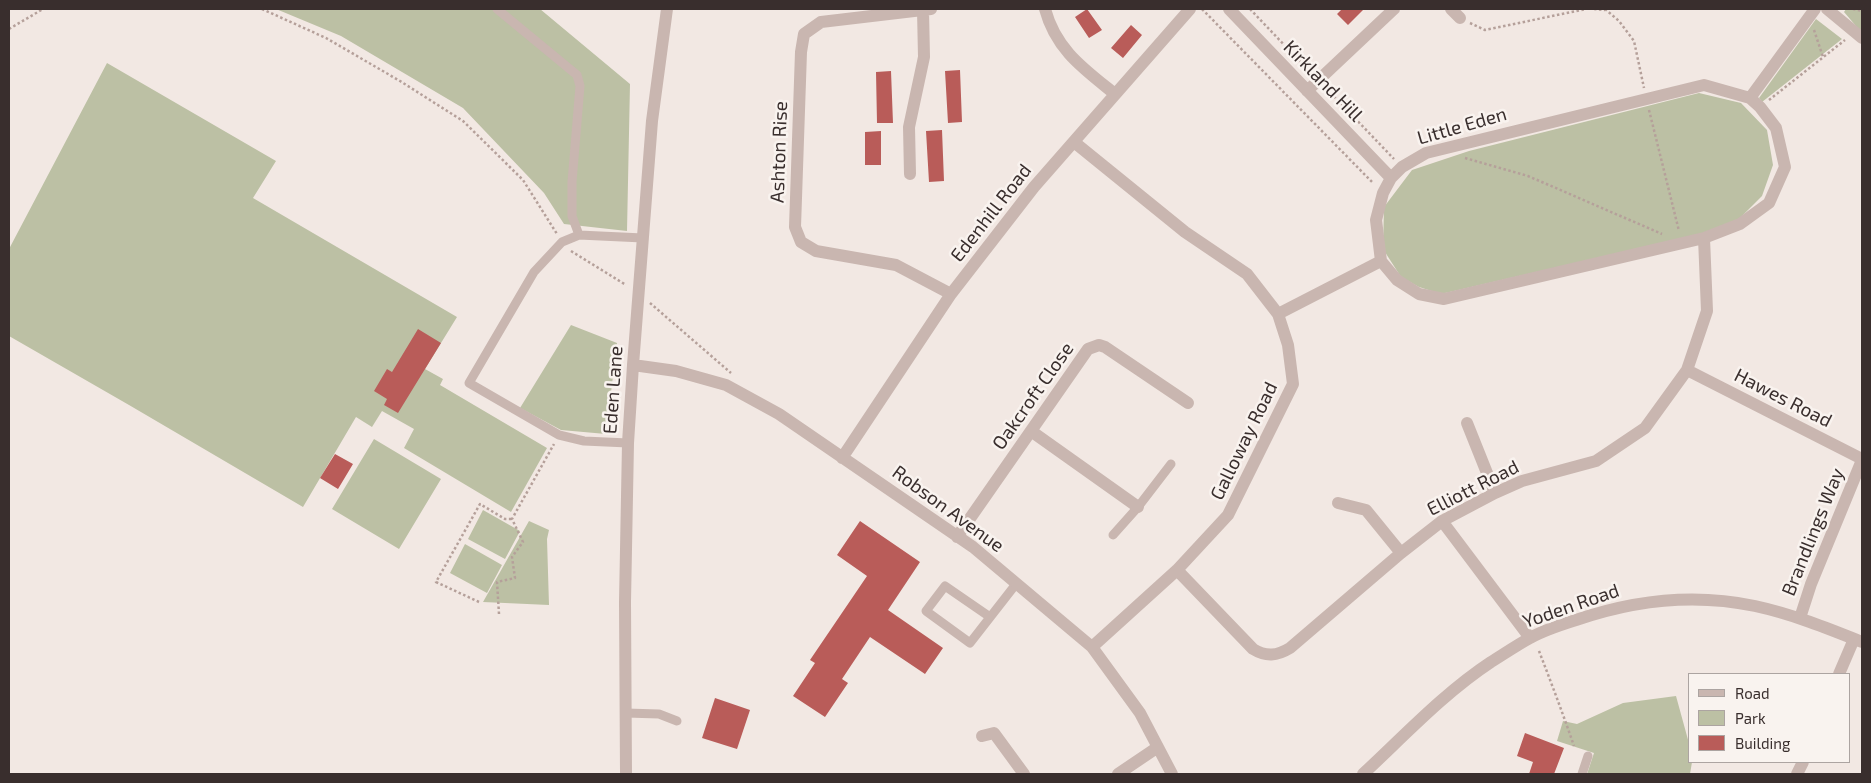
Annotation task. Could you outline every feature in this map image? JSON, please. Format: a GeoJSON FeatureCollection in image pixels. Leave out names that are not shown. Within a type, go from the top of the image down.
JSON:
{"type":"FeatureCollection","features":[{"type":"Feature","properties":{"kind":"street","name":"Eden Lane"},"geometry":{"type":"LineString","coordinates":[[626,774],[625,602],[628,443],[652,121],[667,9]]}},
{"type":"Feature","properties":{"kind":"street"},"geometry":{"type":"LineString","coordinates":[[910,174],[909,127],[924,57],[927,9]]}},
{"type":"Feature","properties":{"kind":"street","name":"Ashton Rise"},"geometry":{"type":"LineString","coordinates":[[927,9],[843,14],[821,22],[804,34],[800,52],[796,227],[801,242],[816,251],[896,265],[950,294]]}},
{"type":"Feature","properties":{"kind":"street"},"geometry":{"type":"LineString","coordinates":[[1045,9],[1048,21],[1058,41],[1078,64],[1116,94]]}},
{"type":"Feature","properties":{"kind":"street","name":"Edenhill Road"},"geometry":{"type":"LineString","coordinates":[[842,458],[950,294],[1034,187],[1190,9]]}},
{"type":"Feature","properties":{"kind":"street","name":"Kirkland Hill"},"geometry":{"type":"LineString","coordinates":[[1229,9],[1391,178]]}},
{"type":"Feature","properties":{"kind":"street"},"geometry":{"type":"LineString","coordinates":[[1307,91],[1394,9]]}},
{"type":"Feature","properties":{"kind":"street"},"geometry":{"type":"LineString","coordinates":[[1827,9],[1859,35]]}},
{"type":"Feature","properties":{"kind":"street"},"geometry":{"type":"LineString","coordinates":[[1750,98],[1812,13]]}},
{"type":"Feature","properties":{"kind":"street","name":"Little Eden"},"geometry":{"type":"LineString","coordinates":[[1704,85],[1750,98],[1760,108],[1776,128],[1785,168],[1768,203],[1740,224],[1704,238],[1444,299],[1419,294],[1397,280],[1381,261],[1376,220],[1382,193],[1391,178],[1402,167],[1426,153],[1704,85]]}},
{"type":"Feature","properties":{"kind":"street","name":"Galloway Road"},"geometry":{"type":"LineString","coordinates":[[1074,142],[1185,232],[1247,274],[1278,314],[1288,346],[1293,384],[1228,515],[1177,570],[1092,647]]}},
{"type":"Feature","properties":{"kind":"street","name":"Elliott Road"},"geometry":{"type":"LineString","coordinates":[[1177,570],[1253,649],[1266,655],[1275,655],[1290,648],[1401,553],[1442,521],[1522,481],[1596,461],[1645,428],[1687,370],[1707,311],[1704,238]]}},
{"type":"Feature","properties":{"kind":"street"},"geometry":{"type":"LineString","coordinates":[[1278,314],[1381,261]]}},
{"type":"Feature","properties":{"kind":"street","name":"Oakcroft Close"},"geometry":{"type":"LineString","coordinates":[[957,537],[1088,349],[1100,345],[1105,347],[1188,404]]}},
{"type":"Feature","properties":{"kind":"street","name":"Robson Avenue"},"geometry":{"type":"LineString","coordinates":[[633,365],[676,371],[726,384],[779,414],[973,547],[1092,647],[1140,713],[1172,774]]}},
{"type":"Feature","properties":{"kind":"street","name":"Hawes Road"},"geometry":{"type":"LineString","coordinates":[[1687,370],[1862,459]]}},
{"type":"Feature","properties":{"kind":"street"},"geometry":{"type":"LineString","coordinates":[[1466,423],[1495,493]]}},
{"type":"Feature","properties":{"kind":"street"},"geometry":{"type":"LineString","coordinates":[[1031,432],[1138,507]]}},
{"type":"Feature","properties":{"kind":"street","name":"Brandlings Way"},"geometry":{"type":"LineString","coordinates":[[1800,618],[1811,584],[1862,459]]}},
{"type":"Feature","properties":{"kind":"street"},"geometry":{"type":"LineString","coordinates":[[1338,503],[1366,510],[1401,553]]}},
{"type":"Feature","properties":{"kind":"street"},"geometry":{"type":"LineString","coordinates":[[1442,521],[1530,638]]}},
{"type":"Feature","properties":{"kind":"street","name":"Yoden Road"},"geometry":{"type":"LineString","coordinates":[[1363,774],[1440,702],[1490,663],[1530,638],[1609,609],[1643,602],[1675,600],[1734,602],[1800,618],[1858,640]]}},
{"type":"Feature","properties":{"kind":"street"},"geometry":{"type":"LineString","coordinates":[[1840,673],[1858,640]]}},
{"type":"Feature","properties":{"kind":"street"},"geometry":{"type":"LineString","coordinates":[[982,736],[994,733],[1024,774]]}},
{"type":"Feature","properties":{"kind":"street"},"geometry":{"type":"LineString","coordinates":[[1118,774],[1158,747]]}},
{"type":"Feature","properties":{"kind":"lane"},"geometry":{"type":"LineString","coordinates":[[497,9],[577,75],[580,86],[572,182],[572,216],[579,235]]}},
{"type":"Feature","properties":{"kind":"lane"},"geometry":{"type":"LineString","coordinates":[[628,443],[584,441],[559,435],[469,383],[534,272],[562,242],[579,235],[643,238]]}},
{"type":"Feature","properties":{"kind":"lane"},"geometry":{"type":"LineString","coordinates":[[1113,535],[1138,507],[1171,464]]}},
{"type":"Feature","properties":{"kind":"lane"},"geometry":{"type":"LineString","coordinates":[[990,617],[945,586],[926,611],[970,643],[1016,584]]}},
{"type":"Feature","properties":{"kind":"lane"},"geometry":{"type":"LineString","coordinates":[[626,713],[659,714],[677,721]]}},
{"type":"Feature","properties":{"kind":"lane"},"geometry":{"type":"LineString","coordinates":[[1582,774],[1588,756]]}},
{"type":"Feature","properties":{"kind":"path"},"geometry":{"type":"LineString","coordinates":[[9,29],[43,9]]}},
{"type":"Feature","properties":{"kind":"path"},"geometry":{"type":"LineString","coordinates":[[262,9],[326,38],[400,81],[463,121],[523,180],[565,248],[639,293],[735,376]]}},
{"type":"Feature","properties":{"kind":"path"},"geometry":{"type":"LineString","coordinates":[[1202,9],[1382,193]]}},
{"type":"Feature","properties":{"kind":"path"},"geometry":{"type":"LineString","coordinates":[[1455,13],[1485,30],[1586,9]]}},
{"type":"Feature","properties":{"kind":"path"},"geometry":{"type":"LineString","coordinates":[[1594,9],[1606,9],[1619,21],[1634,41],[1646,98],[1682,242]]}},
{"type":"Feature","properties":{"kind":"path"},"geometry":{"type":"LineString","coordinates":[[1853,9],[1862,11]]}},
{"type":"Feature","properties":{"kind":"path"},"geometry":{"type":"LineString","coordinates":[[1812,13],[1823,57]]}},
{"type":"Feature","properties":{"kind":"path"},"geometry":{"type":"LineString","coordinates":[[1760,108],[1823,57],[1859,35]]}},
{"type":"Feature","properties":{"kind":"path"},"geometry":{"type":"LineString","coordinates":[[1463,158],[1528,176],[1682,242]]}},
{"type":"Feature","properties":{"kind":"path"},"geometry":{"type":"LineString","coordinates":[[512,519],[559,435]]}},
{"type":"Feature","properties":{"kind":"path"},"geometry":{"type":"LineString","coordinates":[[479,602],[436,582],[480,504],[505,519],[512,519]]}},
{"type":"Feature","properties":{"kind":"path"},"geometry":{"type":"LineString","coordinates":[[499,614],[498,582],[515,578],[512,557],[523,542],[512,519]]}},
{"type":"Feature","properties":{"kind":"path"},"geometry":{"type":"LineString","coordinates":[[1539,651],[1574,746]]}},
{"type":"Feature","properties":{"kind":"green space"},"geometry":{"type":"Polygon","coordinates":[[[276,9],[540,9],[630,84],[627,231],[564,224],[544,193],[463,108],[341,36],[276,9]]]}},
{"type":"Feature","properties":{"kind":"green space"},"geometry":{"type":"Polygon","coordinates":[[[1846,9],[1862,9],[1862,33],[1844,12],[1846,9]]]}},
{"type":"Feature","properties":{"kind":"green space"},"geometry":{"type":"Polygon","coordinates":[[[1816,19],[1842,39],[1762,102],[1759,98],[1816,19]]]}},
{"type":"Feature","properties":{"kind":"green space"},"geometry":{"type":"Polygon","coordinates":[[[107,63],[276,161],[253,198],[457,317],[425,369],[443,379],[440,385],[547,448],[511,512],[404,448],[414,429],[382,411],[372,427],[356,417],[303,507],[9,336],[9,249],[107,63]]]}},
{"type":"Feature","properties":{"kind":"green space"},"geometry":{"type":"Polygon","coordinates":[[[1699,93],[1741,103],[1767,130],[1773,165],[1762,196],[1737,221],[1697,235],[1441,294],[1419,287],[1401,277],[1383,249],[1384,207],[1412,170],[1469,151],[1699,93]]]}},
{"type":"Feature","properties":{"kind":"green space"},"geometry":{"type":"Polygon","coordinates":[[[571,325],[617,343],[606,434],[561,430],[520,408],[571,325]]]}},
{"type":"Feature","properties":{"kind":"green space"},"geometry":{"type":"Polygon","coordinates":[[[374,439],[441,479],[399,549],[332,509],[374,439]]]}},
{"type":"Feature","properties":{"kind":"green space"},"geometry":{"type":"Polygon","coordinates":[[[483,510],[520,531],[505,559],[468,539],[483,510]]]}},
{"type":"Feature","properties":{"kind":"green space"},"geometry":{"type":"Polygon","coordinates":[[[529,521],[549,530],[547,539],[549,605],[483,602],[529,521]]]}},
{"type":"Feature","properties":{"kind":"green space"},"geometry":{"type":"Polygon","coordinates":[[[465,544],[502,565],[487,593],[450,573],[465,544]]]}},
{"type":"Feature","properties":{"kind":"green space"},"geometry":{"type":"Polygon","coordinates":[[[1676,696],[1688,740],[1688,763],[1692,763],[1690,774],[1587,774],[1594,753],[1557,741],[1563,721],[1577,724],[1623,703],[1676,696]]]}},
{"type":"Feature","properties":{"kind":"building"},"geometry":{"type":"Polygon","coordinates":[[[1087,9],[1102,30],[1089,38],[1075,17],[1087,9]]]}},
{"type":"Feature","properties":{"kind":"building"},"geometry":{"type":"Polygon","coordinates":[[[1342,9],[1364,9],[1348,25],[1337,14],[1342,9]]]}},
{"type":"Feature","properties":{"kind":"building"},"geometry":{"type":"Polygon","coordinates":[[[1131,25],[1142,35],[1123,58],[1111,48],[1131,25]]]}},
{"type":"Feature","properties":{"kind":"building"},"geometry":{"type":"Polygon","coordinates":[[[960,70],[962,122],[948,123],[945,71],[960,70]]]}},
{"type":"Feature","properties":{"kind":"building"},"geometry":{"type":"Polygon","coordinates":[[[891,71],[893,123],[877,123],[876,72],[891,71]]]}},
{"type":"Feature","properties":{"kind":"building"},"geometry":{"type":"Polygon","coordinates":[[[942,130],[944,181],[929,182],[926,131],[942,130]]]}},
{"type":"Feature","properties":{"kind":"building"},"geometry":{"type":"Polygon","coordinates":[[[881,131],[881,165],[865,165],[865,132],[881,131]]]}},
{"type":"Feature","properties":{"kind":"building"},"geometry":{"type":"Polygon","coordinates":[[[418,329],[441,343],[398,413],[384,405],[387,399],[374,391],[387,369],[392,372],[418,329]]]}},
{"type":"Feature","properties":{"kind":"building"},"geometry":{"type":"Polygon","coordinates":[[[335,454],[353,464],[338,489],[320,478],[335,454]]]}},
{"type":"Feature","properties":{"kind":"building"},"geometry":{"type":"Polygon","coordinates":[[[860,521],[920,562],[888,610],[943,648],[925,674],[870,637],[842,679],[848,683],[825,717],[793,696],[815,663],[810,660],[867,576],[837,555],[860,521]]]}},
{"type":"Feature","properties":{"kind":"building"},"geometry":{"type":"Polygon","coordinates":[[[715,698],[750,710],[737,749],[702,738],[715,698]]]}},
{"type":"Feature","properties":{"kind":"building"},"geometry":{"type":"Polygon","coordinates":[[[1525,733],[1564,748],[1554,774],[1529,774],[1533,762],[1517,756],[1525,733]]]}}]}
